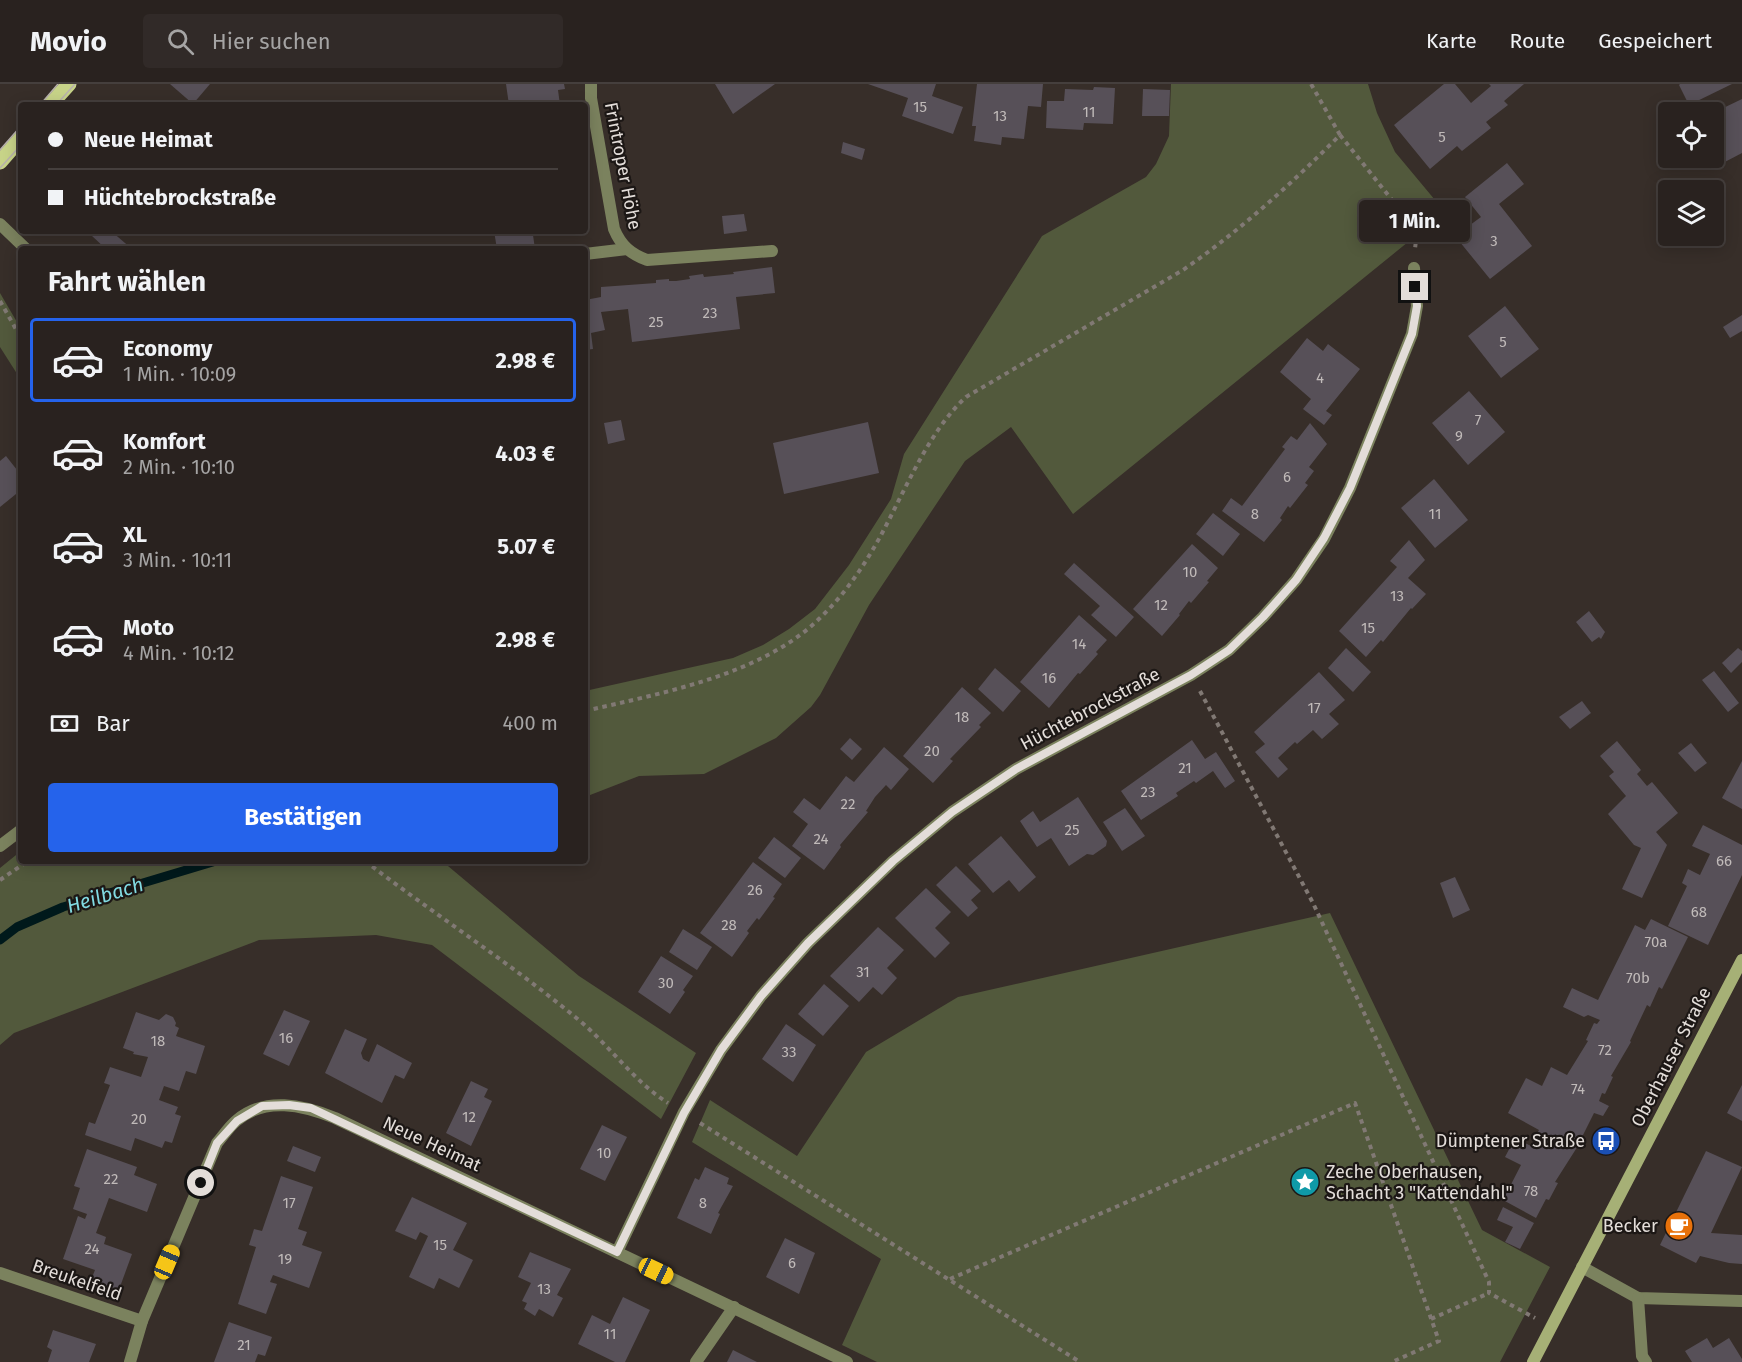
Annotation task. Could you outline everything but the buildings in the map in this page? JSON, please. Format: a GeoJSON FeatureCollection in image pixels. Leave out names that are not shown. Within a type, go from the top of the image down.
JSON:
{"type":"FeatureCollection","features":[{"type":"Feature","properties":{"kind":"main road"},"geometry":{"type":"LineString","coordinates":[[53,102],[69,84]]}},
{"type":"Feature","properties":{"kind":"main road"},"geometry":{"type":"LineString","coordinates":[[0,162],[18,141]]}},
{"type":"Feature","properties":{"kind":"street","name":"Frintroper Höhe"},"geometry":{"type":"LineString","coordinates":[[591,84],[591,98],[614,229],[619,240],[627,249],[647,260],[772,251]]}},
{"type":"Feature","properties":{"kind":"street"},"geometry":{"type":"LineString","coordinates":[[0,224],[23,246]]}},
{"type":"Feature","properties":{"kind":"street"},"geometry":{"type":"LineString","coordinates":[[588,254],[627,249]]}},
{"type":"Feature","properties":{"kind":"street","name":"Hüchtebrockstraße"},"geometry":{"type":"LineString","coordinates":[[617,1252],[684,1113],[721,1050],[761,996],[808,943],[893,861],[952,812],[1016,769],[1191,675],[1229,650],[1296,580],[1324,538],[1350,488],[1412,334],[1417,306],[1414,268]]}},
{"type":"Feature","properties":{"kind":"street"},"geometry":{"type":"LineString","coordinates":[[0,846],[18,832]]}},
{"type":"Feature","properties":{"kind":"street","name":"Oberhauser Straße"},"geometry":{"type":"LineString","coordinates":[[1533,1362],[1742,960]]}},
{"type":"Feature","properties":{"kind":"street","name":"Neue Heimat"},"geometry":{"type":"LineString","coordinates":[[130,1362],[142,1321],[217,1143],[237,1121],[262,1106],[289,1105],[311,1108],[847,1362]]}},
{"type":"Feature","properties":{"kind":"street"},"geometry":{"type":"LineString","coordinates":[[1582,1267],[1638,1298],[1742,1301]]}},
{"type":"Feature","properties":{"kind":"street","name":"Breukelfeld"},"geometry":{"type":"LineString","coordinates":[[0,1273],[142,1321]]}},
{"type":"Feature","properties":{"kind":"street"},"geometry":{"type":"LineString","coordinates":[[1638,1298],[1642,1356],[1646,1362]]}},
{"type":"Feature","properties":{"kind":"street"},"geometry":{"type":"LineString","coordinates":[[696,1362],[734,1307]]}},
{"type":"Feature","properties":{"kind":"path"},"geometry":{"type":"LineString","coordinates":[[1311,84],[1340,135],[1417,231],[1414,268]]}},
{"type":"Feature","properties":{"kind":"path"},"geometry":{"type":"LineString","coordinates":[[588,710],[672,690],[720,675],[759,659],[791,641],[820,618],[862,568],[944,422],[966,397],[1183,270],[1263,209],[1340,135]]}},
{"type":"Feature","properties":{"kind":"path"},"geometry":{"type":"LineString","coordinates":[[0,301],[18,333]]}},
{"type":"Feature","properties":{"kind":"path"},"geometry":{"type":"LineString","coordinates":[[1191,675],[1313,903],[1489,1282],[1489,1293]]}},
{"type":"Feature","properties":{"kind":"path"},"geometry":{"type":"LineString","coordinates":[[0,880],[24,864]]}},
{"type":"Feature","properties":{"kind":"path"},"geometry":{"type":"LineString","coordinates":[[369,864],[562,1006],[604,1042],[645,1086],[684,1113],[1080,1362]]}},
{"type":"Feature","properties":{"kind":"path"},"geometry":{"type":"LineString","coordinates":[[949,1279],[1355,1103],[1439,1341],[1392,1362]]}},
{"type":"Feature","properties":{"kind":"path"},"geometry":{"type":"LineString","coordinates":[[1431,1320],[1489,1293]]}},
{"type":"Feature","properties":{"kind":"path"},"geometry":{"type":"LineString","coordinates":[[1489,1293],[1552,1326]]}},
{"type":"Feature","properties":{"kind":"green space"},"geometry":{"type":"Polygon","coordinates":[[[1171,84],[1368,84],[1377,113],[1395,152],[1445,212],[1073,514],[1011,427],[965,461],[869,605],[820,695],[811,707],[776,738],[704,774],[639,776],[588,796],[588,690],[733,658],[763,645],[815,609],[849,565],[891,499],[904,454],[1042,236],[1146,177],[1156,164],[1169,136],[1171,84]]]}},
{"type":"Feature","properties":{"kind":"green space"},"geometry":{"type":"Polygon","coordinates":[[[0,293],[18,324],[18,375],[0,347],[0,293]]]}},
{"type":"Feature","properties":{"kind":"green space"},"geometry":{"type":"Polygon","coordinates":[[[18,853],[18,864],[451,864],[448,866],[579,976],[696,1053],[661,1119],[432,945],[376,935],[259,940],[14,1033],[0,1045],[0,868],[18,853]]]}},
{"type":"Feature","properties":{"kind":"green space"},"geometry":{"type":"Polygon","coordinates":[[[1330,913],[1482,1230],[1550,1267],[1500,1362],[877,1362],[842,1345],[881,1259],[692,1142],[710,1100],[797,1156],[866,1052],[958,997],[1330,913]]]}},
{"type":"Feature","properties":{"kind":"waterway","name":"Heilbach"},"geometry":{"type":"LineString","coordinates":[[0,940],[17,927],[63,907],[206,864]]}},
{"type":"Feature","properties":{"kind":"tram line"},"geometry":{"type":"LineString","coordinates":[[43,102],[58,84]]}},
{"type":"Feature","properties":{"kind":"tram line"},"geometry":{"type":"LineString","coordinates":[[59,102],[75,84]]}},
{"type":"Feature","properties":{"kind":"tram line"},"geometry":{"type":"LineString","coordinates":[[0,150],[18,129]]}},
{"type":"Feature","properties":{"kind":"tram line"},"geometry":{"type":"LineString","coordinates":[[0,168],[18,148]]}},
{"type":"Feature","properties":{"kind":"place","name":"Dümptener Straße"},"geometry":{"type":"Point","coordinates":[1606,1141]}},
{"type":"Feature","properties":{"kind":"place","name":"Zeche Oberhausen, Schacht 3 \"Kattendahl\""},"geometry":{"type":"Point","coordinates":[1305,1182]}},
{"type":"Feature","properties":{"kind":"place","name":"Becker"},"geometry":{"type":"Point","coordinates":[1679,1226]}},
{"type":"Feature","properties":{"kind":"route"},"geometry":{"type":"LineString","coordinates":[[201,1183],[217,1143],[237,1121],[262,1106],[289,1105],[311,1108],[617,1252],[684,1113],[721,1050],[761,996],[808,943],[893,861],[952,812],[1016,769],[1191,675],[1229,650],[1296,580],[1324,538],[1350,488],[1412,334],[1417,306],[1415,287]]}}]}
